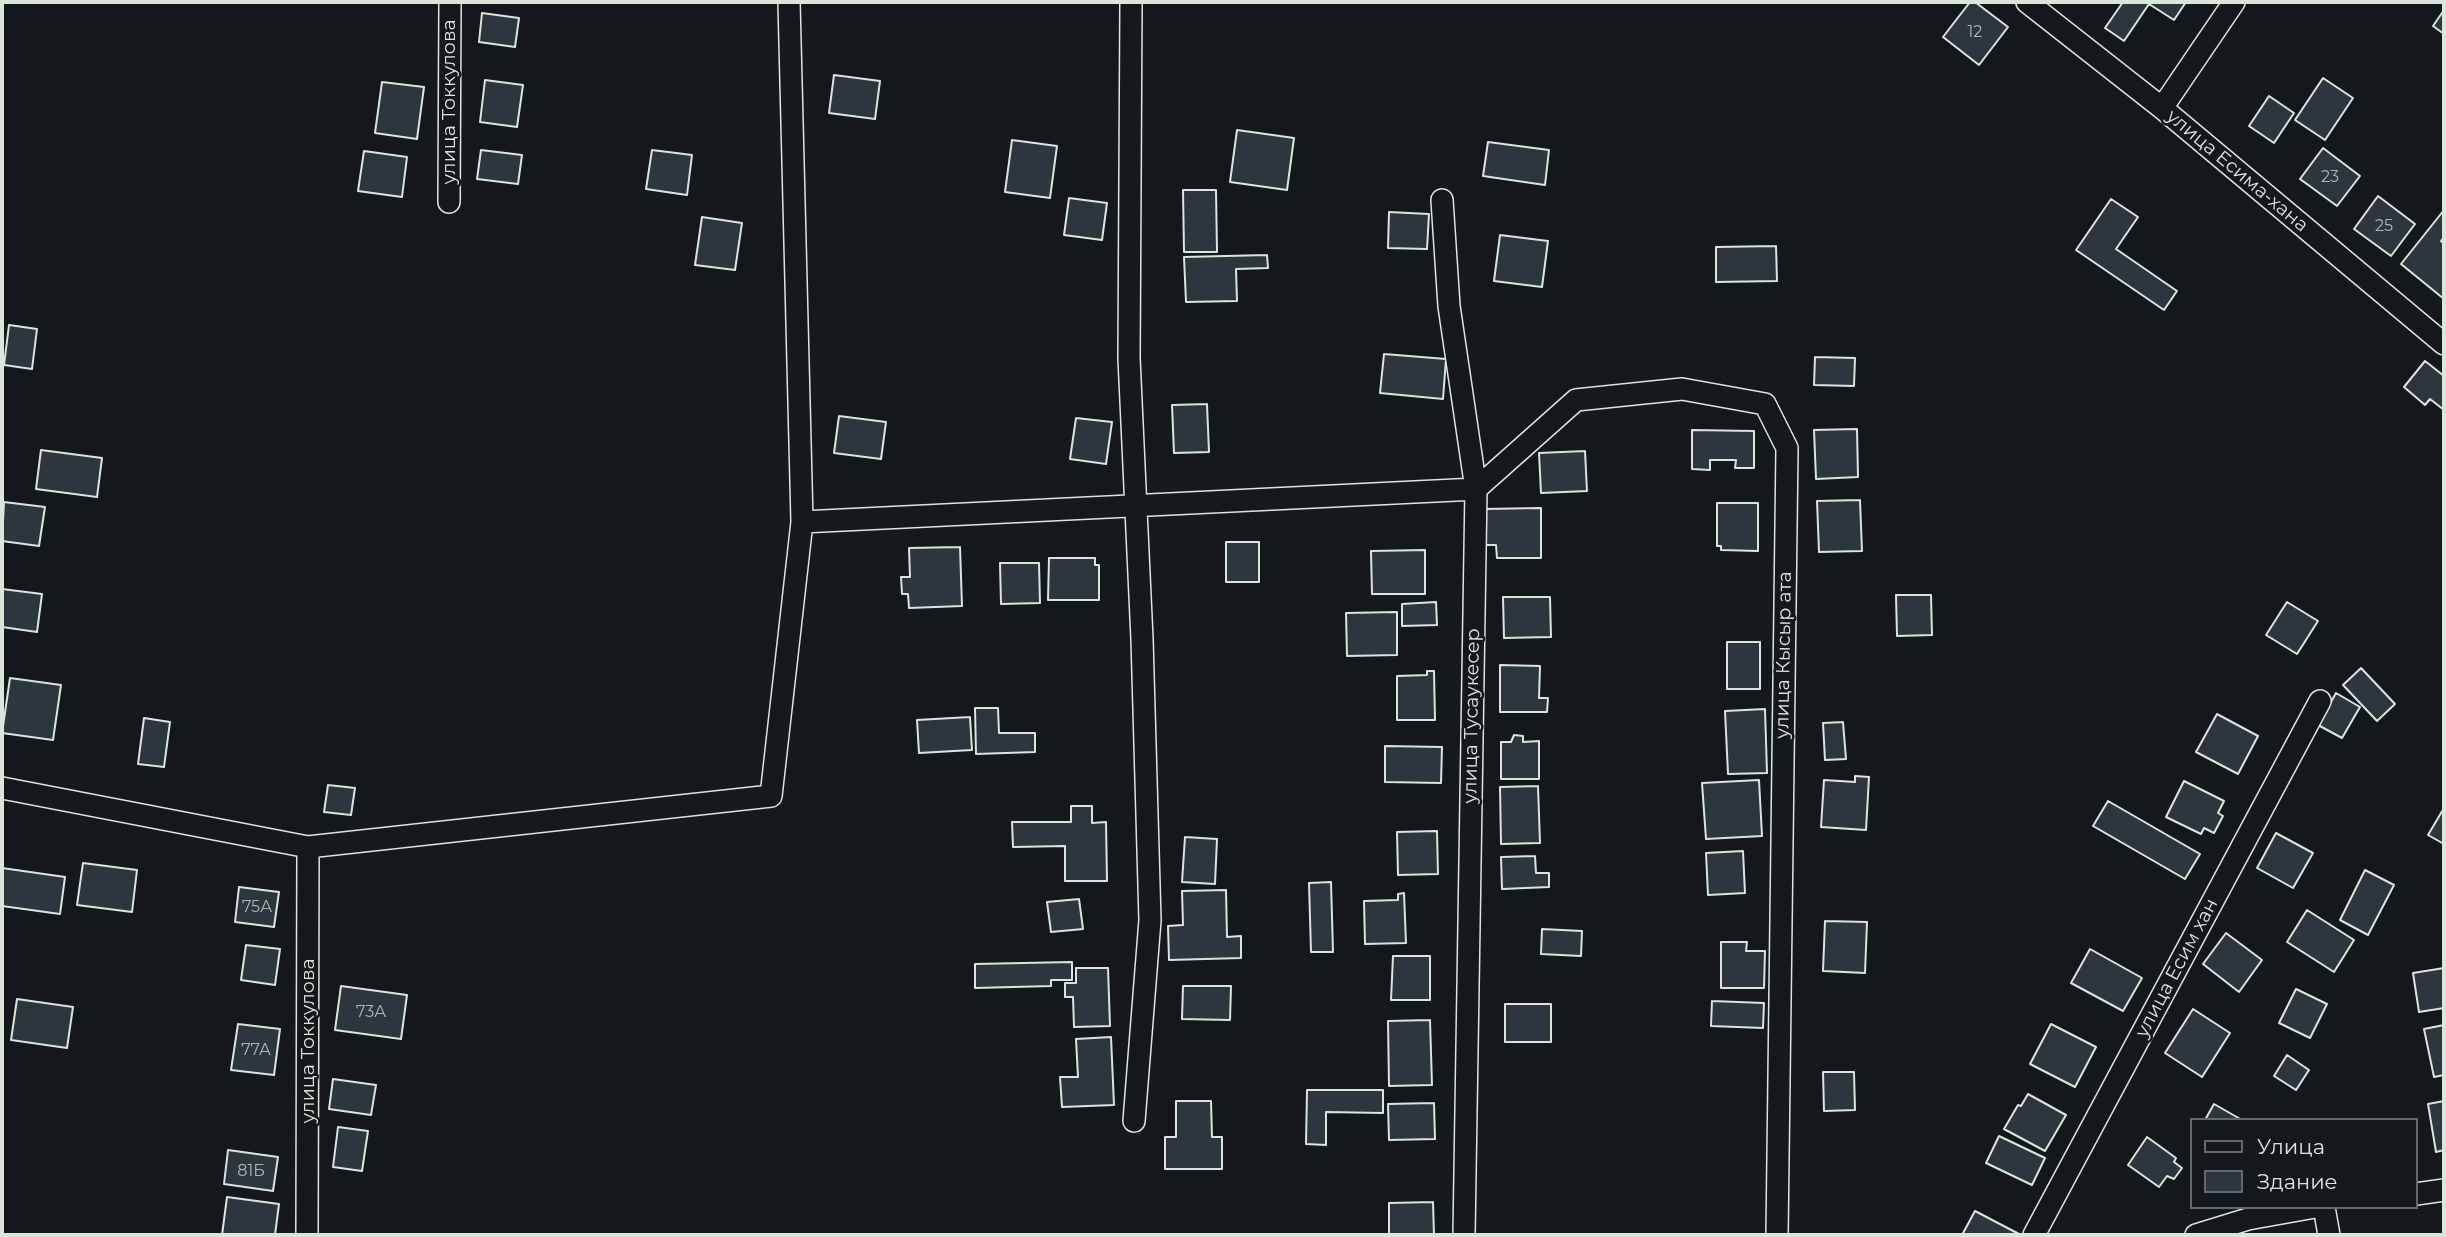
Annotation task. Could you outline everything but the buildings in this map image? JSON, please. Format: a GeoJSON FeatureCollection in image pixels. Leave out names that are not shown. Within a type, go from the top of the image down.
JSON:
{"type":"FeatureCollection","features":[{"type":"Feature","properties":{"kind":"street","name":"улица Токкулова"},"geometry":{"type":"LineString","coordinates":[[449,202],[450,2]]}},
{"type":"Feature","properties":{"kind":"street"},"geometry":{"type":"LineString","coordinates":[[2,788],[308,847],[771,796],[803,522],[789,2]]}},
{"type":"Feature","properties":{"kind":"street"},"geometry":{"type":"LineString","coordinates":[[1131,2],[1129,358],[1142,639],[1150,920],[1134,1121]]}},
{"type":"Feature","properties":{"kind":"street","name":"улица Есима-хана"},"geometry":{"type":"LineString","coordinates":[[2027,2],[2162,108],[2444,344]]}},
{"type":"Feature","properties":{"kind":"street"},"geometry":{"type":"LineString","coordinates":[[2162,108],[2234,2]]}},
{"type":"Feature","properties":{"kind":"street","name":"улица Тусаукесер"},"geometry":{"type":"LineString","coordinates":[[1442,200],[1449,306],[1476,489],[1464,1235]]}},
{"type":"Feature","properties":{"kind":"street","name":"улица Кысыр ата"},"geometry":{"type":"LineString","coordinates":[[1476,489],[1576,400],[1682,389],[1765,404],[1787,448],[1777,1235]]}},
{"type":"Feature","properties":{"kind":"street"},"geometry":{"type":"LineString","coordinates":[[803,522],[1476,489]]}},
{"type":"Feature","properties":{"kind":"street","name":"улица Есим хан"},"geometry":{"type":"LineString","coordinates":[[2034,1235],[2320,701]]}},
{"type":"Feature","properties":{"kind":"street","name":"улица Токкулова"},"geometry":{"type":"LineString","coordinates":[[307,1235],[308,847]]}},
{"type":"Feature","properties":{"kind":"street"},"geometry":{"type":"LineString","coordinates":[[2418,1194],[2444,1190]]}},
{"type":"Feature","properties":{"kind":"street"},"geometry":{"type":"LineString","coordinates":[[2196,1235],[2248,1219],[2304,1209]]}},
{"type":"Feature","properties":{"kind":"street"},"geometry":{"type":"LineString","coordinates":[[2324,1209],[2329,1235]]}}]}
